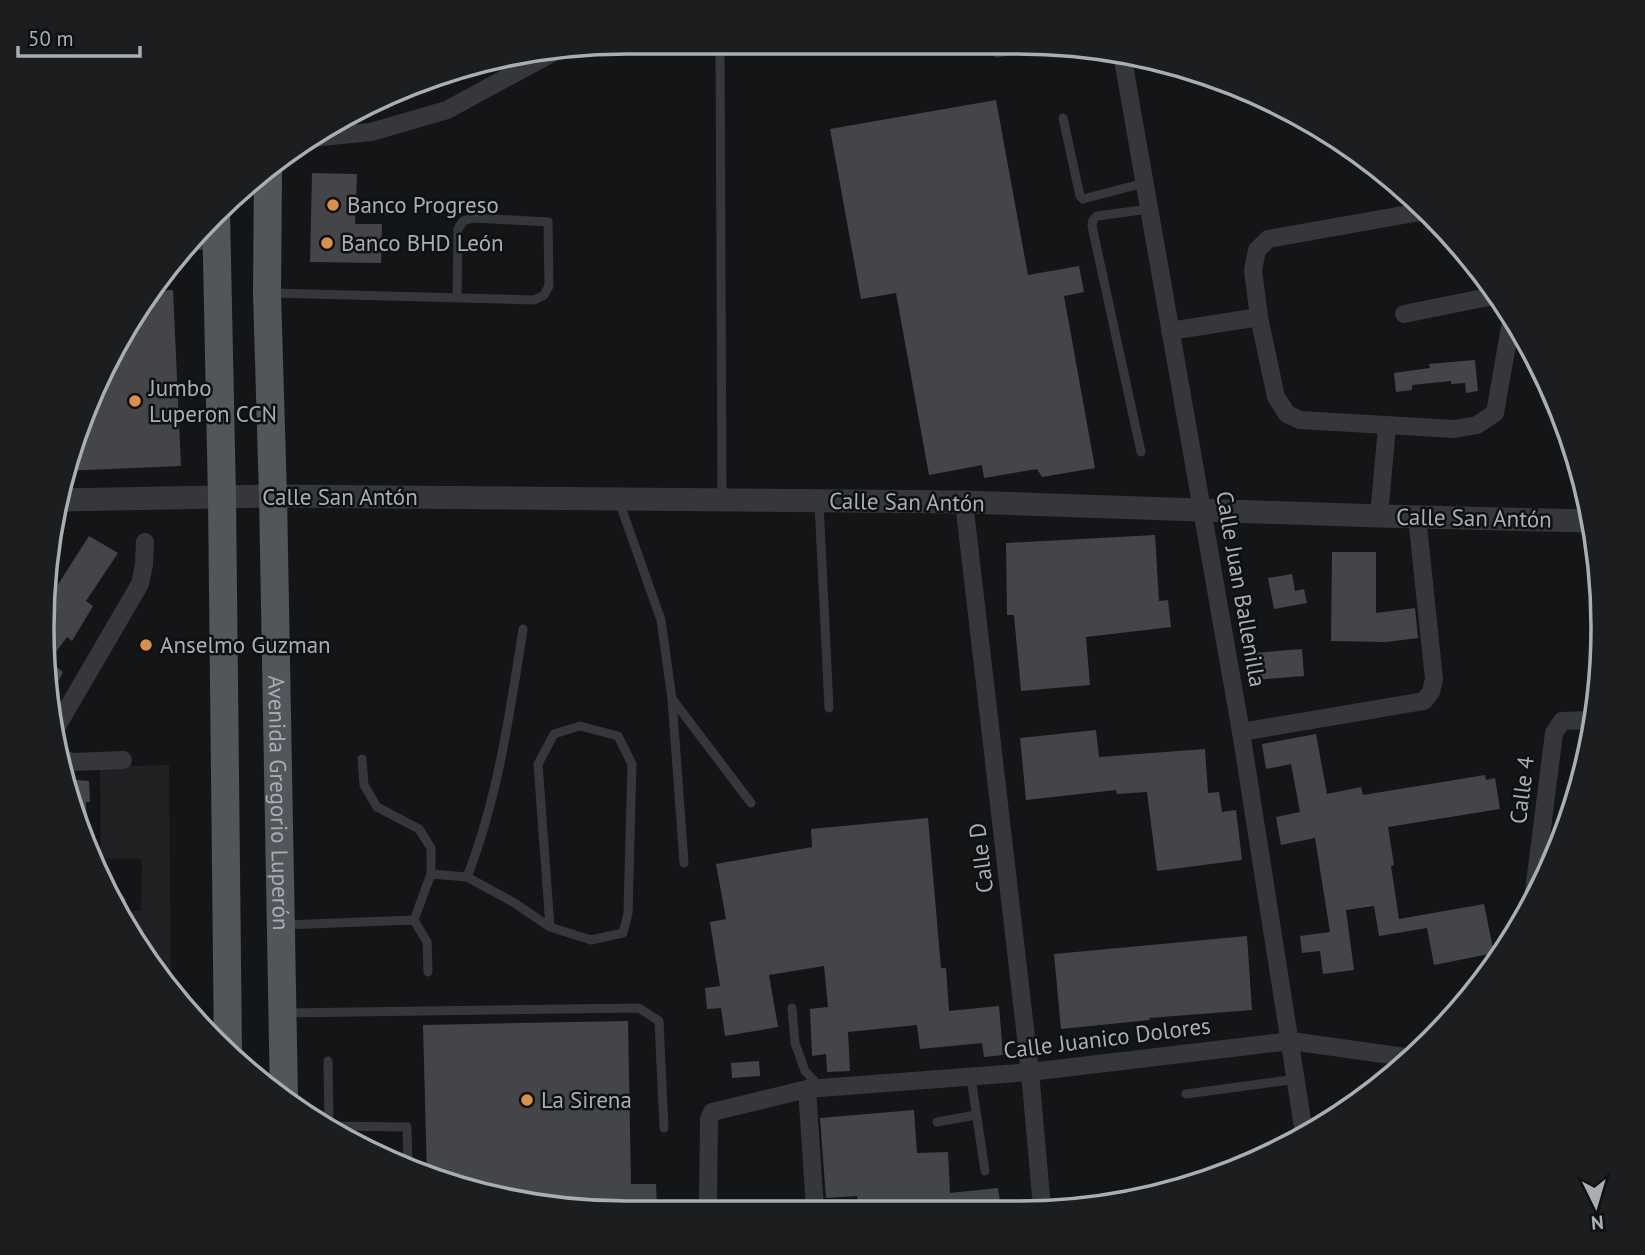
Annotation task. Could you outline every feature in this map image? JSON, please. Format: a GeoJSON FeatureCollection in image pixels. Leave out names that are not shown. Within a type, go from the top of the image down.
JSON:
{"type":"FeatureCollection","features":[{"type":"Feature","properties":{"kind":"main road","name":"Avenida Gregorio Luperón"},"geometry":{"type":"LineString","coordinates":[[268,182],[267,293],[284,1086]]}},
{"type":"Feature","properties":{"kind":"main road"},"geometry":{"type":"LineString","coordinates":[[203,245],[222,497],[228,1038]]}},
{"type":"Feature","properties":{"kind":"street"},"geometry":{"type":"LineString","coordinates":[[333,136],[370,132],[447,110],[536,62]]}},
{"type":"Feature","properties":{"kind":"street","name":"Calle Juan Ballenilla"},"geometry":{"type":"LineString","coordinates":[[1124,64],[1241,732],[1303,1125]]}},
{"type":"Feature","properties":{"kind":"street"},"geometry":{"type":"LineString","coordinates":[[1413,213],[1268,239],[1257,250],[1253,270],[1259,317],[1276,397],[1287,414],[1300,420],[1387,426],[1455,429],[1477,425],[1495,413],[1509,333]]}},
{"type":"Feature","properties":{"kind":"street"},"geometry":{"type":"LineString","coordinates":[[1405,314],[1486,298]]}},
{"type":"Feature","properties":{"kind":"street"},"geometry":{"type":"LineString","coordinates":[[1170,331],[1259,317]]}},
{"type":"Feature","properties":{"kind":"street"},"geometry":{"type":"LineString","coordinates":[[1380,516],[1387,426]]}},
{"type":"Feature","properties":{"kind":"street","name":"Calle San Antón"},"geometry":{"type":"LineString","coordinates":[[69,500],[273,496],[964,502],[1581,521]]}},
{"type":"Feature","properties":{"kind":"street","name":"Calle D"},"geometry":{"type":"LineString","coordinates":[[964,502],[1030,1072],[1041,1200]]}},
{"type":"Feature","properties":{"kind":"street"},"geometry":{"type":"LineString","coordinates":[[1241,732],[1424,701],[1431,692],[1434,679],[1417,517]]}},
{"type":"Feature","properties":{"kind":"street"},"geometry":{"type":"LineString","coordinates":[[62,718],[139,584],[144,565],[145,542]]}},
{"type":"Feature","properties":{"kind":"street","name":"Calle 4"},"geometry":{"type":"LineString","coordinates":[[1537,870],[1554,733],[1562,721],[1583,720]]}},
{"type":"Feature","properties":{"kind":"street"},"geometry":{"type":"LineString","coordinates":[[70,761],[123,760]]}},
{"type":"Feature","properties":{"kind":"street","name":"Calle Juanico Dolores"},"geometry":{"type":"LineString","coordinates":[[708,1201],[709,1121],[712,1112],[814,1089],[971,1078],[1291,1041],[1397,1056]]}},
{"type":"Feature","properties":{"kind":"street"},"geometry":{"type":"LineString","coordinates":[[814,1089],[815,1201]]}},
{"type":"Feature","properties":{"kind":"lane"},"geometry":{"type":"LineString","coordinates":[[720,54],[722,500]]}},
{"type":"Feature","properties":{"kind":"lane"},"geometry":{"type":"LineString","coordinates":[[1063,118],[1080,196],[1083,199],[1144,183]]}},
{"type":"Feature","properties":{"kind":"lane"},"geometry":{"type":"LineString","coordinates":[[1090,197],[1092,231],[1141,452]]}},
{"type":"Feature","properties":{"kind":"lane"},"geometry":{"type":"LineString","coordinates":[[1093,220],[1097,216],[1149,209]]}},
{"type":"Feature","properties":{"kind":"lane"},"geometry":{"type":"LineString","coordinates":[[267,293],[457,298],[534,300],[544,295],[549,286],[548,222],[473,218],[463,221],[458,229],[457,298]]}},
{"type":"Feature","properties":{"kind":"lane"},"geometry":{"type":"LineString","coordinates":[[618,499],[661,620],[672,699],[684,863]]}},
{"type":"Feature","properties":{"kind":"lane"},"geometry":{"type":"LineString","coordinates":[[819,502],[829,708]]}},
{"type":"Feature","properties":{"kind":"lane"},"geometry":{"type":"LineString","coordinates":[[467,877],[478,849],[504,748],[523,629]]}},
{"type":"Feature","properties":{"kind":"lane"},"geometry":{"type":"LineString","coordinates":[[672,699],[751,803]]}},
{"type":"Feature","properties":{"kind":"lane"},"geometry":{"type":"LineString","coordinates":[[431,874],[467,877],[513,902],[550,927],[591,940],[624,933],[628,913],[632,764],[618,736],[580,726],[554,734],[538,764],[550,927]]}},
{"type":"Feature","properties":{"kind":"lane"},"geometry":{"type":"LineString","coordinates":[[362,760],[364,785],[377,807],[419,829],[431,848],[431,874],[414,920]]}},
{"type":"Feature","properties":{"kind":"lane"},"geometry":{"type":"LineString","coordinates":[[281,925],[414,920]]}},
{"type":"Feature","properties":{"kind":"lane"},"geometry":{"type":"LineString","coordinates":[[414,920],[427,942],[428,972]]}},
{"type":"Feature","properties":{"kind":"lane"},"geometry":{"type":"LineString","coordinates":[[283,1013],[639,1008],[659,1021],[664,1128]]}},
{"type":"Feature","properties":{"kind":"lane"},"geometry":{"type":"LineString","coordinates":[[792,1008],[794,1043],[814,1089]]}},
{"type":"Feature","properties":{"kind":"lane"},"geometry":{"type":"LineString","coordinates":[[328,1061],[329,1116]]}},
{"type":"Feature","properties":{"kind":"lane"},"geometry":{"type":"LineString","coordinates":[[971,1078],[985,1171]]}},
{"type":"Feature","properties":{"kind":"lane"},"geometry":{"type":"LineString","coordinates":[[1186,1094],[1297,1079]]}},
{"type":"Feature","properties":{"kind":"lane"},"geometry":{"type":"LineString","coordinates":[[937,1122],[976,1115]]}},
{"type":"Feature","properties":{"kind":"lane"},"geometry":{"type":"LineString","coordinates":[[345,1126],[407,1127],[408,1157]]}},
{"type":"Feature","properties":{"kind":"shaded area"},"geometry":{"type":"Polygon","coordinates":[[[169,765],[171,973],[129,911],[141,911],[142,859],[103,858],[101,854],[100,767],[169,765]]]}},
{"type":"Feature","properties":{"kind":"building"},"geometry":{"type":"Polygon","coordinates":[[[996,100],[1028,275],[1079,266],[1084,292],[1064,296],[1095,468],[1042,477],[1037,469],[984,478],[982,465],[929,475],[896,293],[861,299],[830,129],[996,100]]]}},
{"type":"Feature","properties":{"kind":"building"},"geometry":{"type":"Polygon","coordinates":[[[312,173],[357,174],[355,224],[382,224],[381,263],[310,262],[312,173]]]}},
{"type":"Feature","properties":{"kind":"building","name":"Jumbo Luperon CCN"},"geometry":{"type":"Polygon","coordinates":[[[165,290],[173,290],[181,466],[77,470],[113,374],[165,290]]]}},
{"type":"Feature","properties":{"kind":"building"},"geometry":{"type":"Polygon","coordinates":[[[1475,360],[1478,391],[1466,393],[1465,383],[1451,384],[1451,381],[1412,385],[1412,390],[1396,392],[1394,373],[1430,368],[1429,364],[1475,360]]]}},
{"type":"Feature","properties":{"kind":"building"},"geometry":{"type":"Polygon","coordinates":[[[1155,535],[1159,601],[1168,600],[1171,627],[1086,637],[1090,685],[1021,691],[1014,615],[1007,615],[1006,543],[1155,535]]]}},
{"type":"Feature","properties":{"kind":"building"},"geometry":{"type":"Polygon","coordinates":[[[89,536],[118,553],[86,601],[93,606],[72,641],[67,637],[55,653],[55,589],[89,536]]]}},
{"type":"Feature","properties":{"kind":"building"},"geometry":{"type":"Polygon","coordinates":[[[1332,552],[1376,552],[1376,613],[1415,608],[1418,638],[1386,642],[1331,641],[1332,552]]]}},
{"type":"Feature","properties":{"kind":"building"},"geometry":{"type":"Polygon","coordinates":[[[1292,574],[1295,591],[1304,589],[1307,603],[1274,609],[1268,578],[1292,574]]]}},
{"type":"Feature","properties":{"kind":"building"},"geometry":{"type":"Polygon","coordinates":[[[1302,649],[1304,676],[1255,680],[1253,653],[1302,649]]]}},
{"type":"Feature","properties":{"kind":"building"},"geometry":{"type":"Polygon","coordinates":[[[55,666],[63,672],[57,684],[55,666]]]}},
{"type":"Feature","properties":{"kind":"building"},"geometry":{"type":"Polygon","coordinates":[[[1096,730],[1099,757],[1205,749],[1208,793],[1219,792],[1222,812],[1236,810],[1242,860],[1157,871],[1147,792],[1117,794],[1116,790],[1026,800],[1020,738],[1096,730]]]}},
{"type":"Feature","properties":{"kind":"building"},"geometry":{"type":"Polygon","coordinates":[[[1316,734],[1327,794],[1361,787],[1363,795],[1485,775],[1486,780],[1495,778],[1500,809],[1388,827],[1399,919],[1484,904],[1493,948],[1488,954],[1434,965],[1427,928],[1379,936],[1374,906],[1346,910],[1354,970],[1323,974],[1320,951],[1302,953],[1300,936],[1330,932],[1315,838],[1281,845],[1276,817],[1300,812],[1291,764],[1266,769],[1262,744],[1316,734]]]}},
{"type":"Feature","properties":{"kind":"building"},"geometry":{"type":"Polygon","coordinates":[[[75,780],[89,781],[90,802],[86,802],[87,816],[75,780]]]}},
{"type":"Feature","properties":{"kind":"building"},"geometry":{"type":"Polygon","coordinates":[[[928,818],[941,968],[946,968],[949,1011],[999,1006],[1003,1055],[984,1057],[982,1043],[920,1049],[917,1025],[848,1032],[850,1071],[827,1072],[826,1054],[812,1056],[810,1009],[828,1007],[824,966],[769,975],[778,1027],[725,1036],[721,1008],[707,1009],[705,988],[720,986],[710,922],[726,919],[716,864],[812,847],[811,829],[928,818]]]}},
{"type":"Feature","properties":{"kind":"building"},"geometry":{"type":"Polygon","coordinates":[[[1247,936],[1252,1010],[1149,1018],[1150,1020],[1061,1029],[1054,954],[1247,936]]]}},
{"type":"Feature","properties":{"kind":"building","name":"La Sirena"},"geometry":{"type":"Polygon","coordinates":[[[628,1021],[631,1184],[656,1184],[657,1201],[590,1200],[553,1196],[479,1181],[427,1164],[423,1025],[628,1021]]]}},
{"type":"Feature","properties":{"kind":"building"},"geometry":{"type":"Polygon","coordinates":[[[759,1061],[760,1076],[732,1078],[731,1063],[759,1061]]]}},
{"type":"Feature","properties":{"kind":"building"},"geometry":{"type":"Polygon","coordinates":[[[914,1110],[917,1153],[948,1152],[950,1193],[998,1188],[1000,1201],[858,1201],[857,1196],[826,1198],[820,1118],[914,1110]]]}},
{"type":"Feature","properties":{"kind":"place","name":"Banco Progreso"},"geometry":{"type":"Point","coordinates":[333,205]}},
{"type":"Feature","properties":{"kind":"place","name":"Banco BHD León"},"geometry":{"type":"Point","coordinates":[327,243]}},
{"type":"Feature","properties":{"kind":"place","name":"Jumbo Luperon CCN"},"geometry":{"type":"Point","coordinates":[135,401]}},
{"type":"Feature","properties":{"kind":"place","name":"Anselmo Guzman"},"geometry":{"type":"Point","coordinates":[146,645]}},
{"type":"Feature","properties":{"kind":"place","name":"La Sirena"},"geometry":{"type":"Point","coordinates":[527,1100]}}]}
